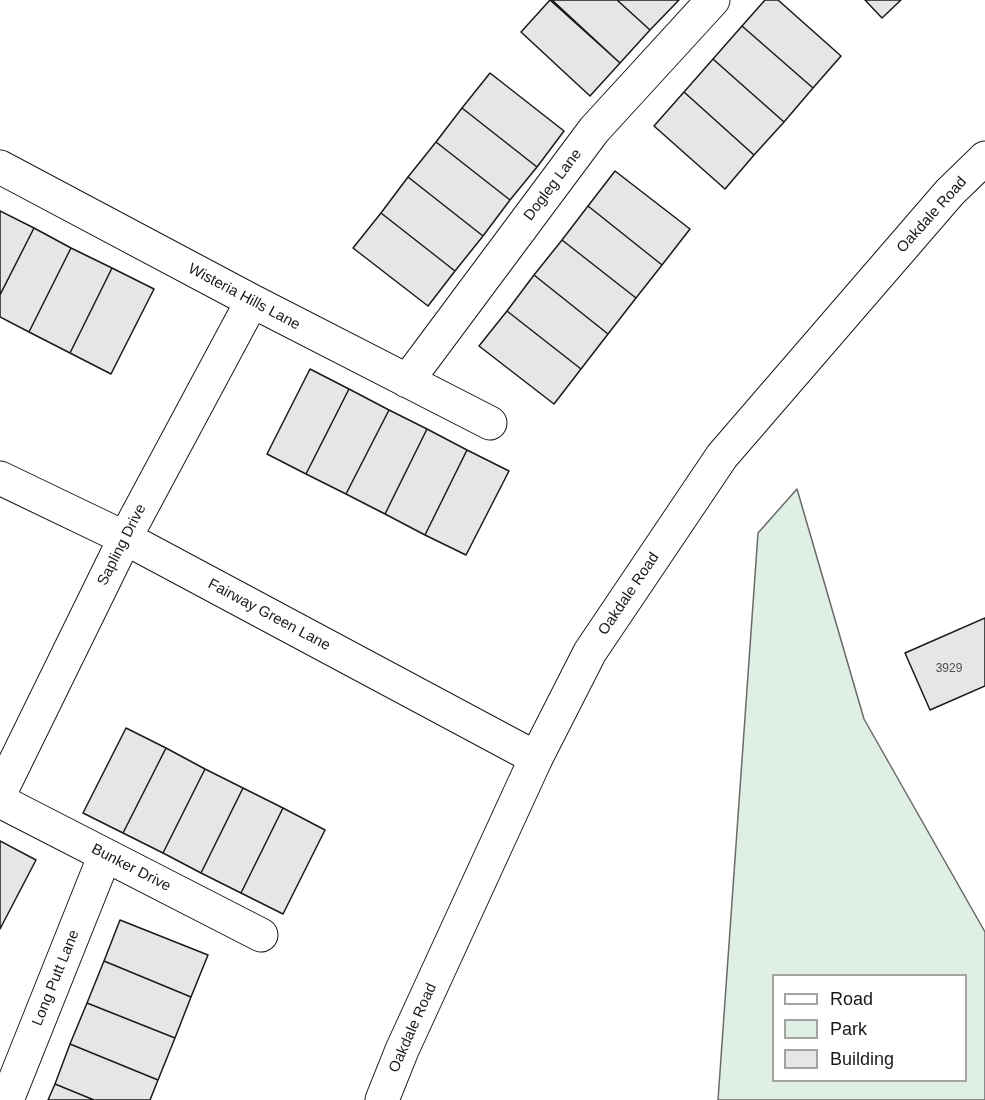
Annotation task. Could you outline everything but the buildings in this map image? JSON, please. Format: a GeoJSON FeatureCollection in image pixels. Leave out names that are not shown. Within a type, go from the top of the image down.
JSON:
{"type":"FeatureCollection","features":[{"type":"Feature","properties":{"kind":"street","name":"Dogleg Lane"},"geometry":{"type":"LineString","coordinates":[[407,381],[594,130],[713,0]]}},
{"type":"Feature","properties":{"kind":"street","name":"Oakdale Road"},"geometry":{"type":"LineString","coordinates":[[382,1100],[402,1050],[536,758],[590,652],[722,456],[950,192],[985,158]]}},
{"type":"Feature","properties":{"kind":"street","name":"Wisteria Hills Lane"},"geometry":{"type":"LineString","coordinates":[[0,167],[252,301],[490,423]]}},
{"type":"Feature","properties":{"kind":"street","name":"Sapling Drive"},"geometry":{"type":"LineString","coordinates":[[0,793],[124,538],[252,301]]}},
{"type":"Feature","properties":{"kind":"street","name":"Fairway Green Lane"},"geometry":{"type":"LineString","coordinates":[[0,478],[124,538],[536,758]]}},
{"type":"Feature","properties":{"kind":"street","name":"Bunker Drive"},"geometry":{"type":"LineString","coordinates":[[0,801],[261,935]]}},
{"type":"Feature","properties":{"kind":"street","name":"Long Putt Lane"},"geometry":{"type":"LineString","coordinates":[[7,1100],[105,855]]}},
{"type":"Feature","properties":{"kind":"green space"},"geometry":{"type":"Polygon","coordinates":[[[797,489],[864,719],[985,932],[985,1100],[718,1100],[758,533],[797,489]]]}}]}
